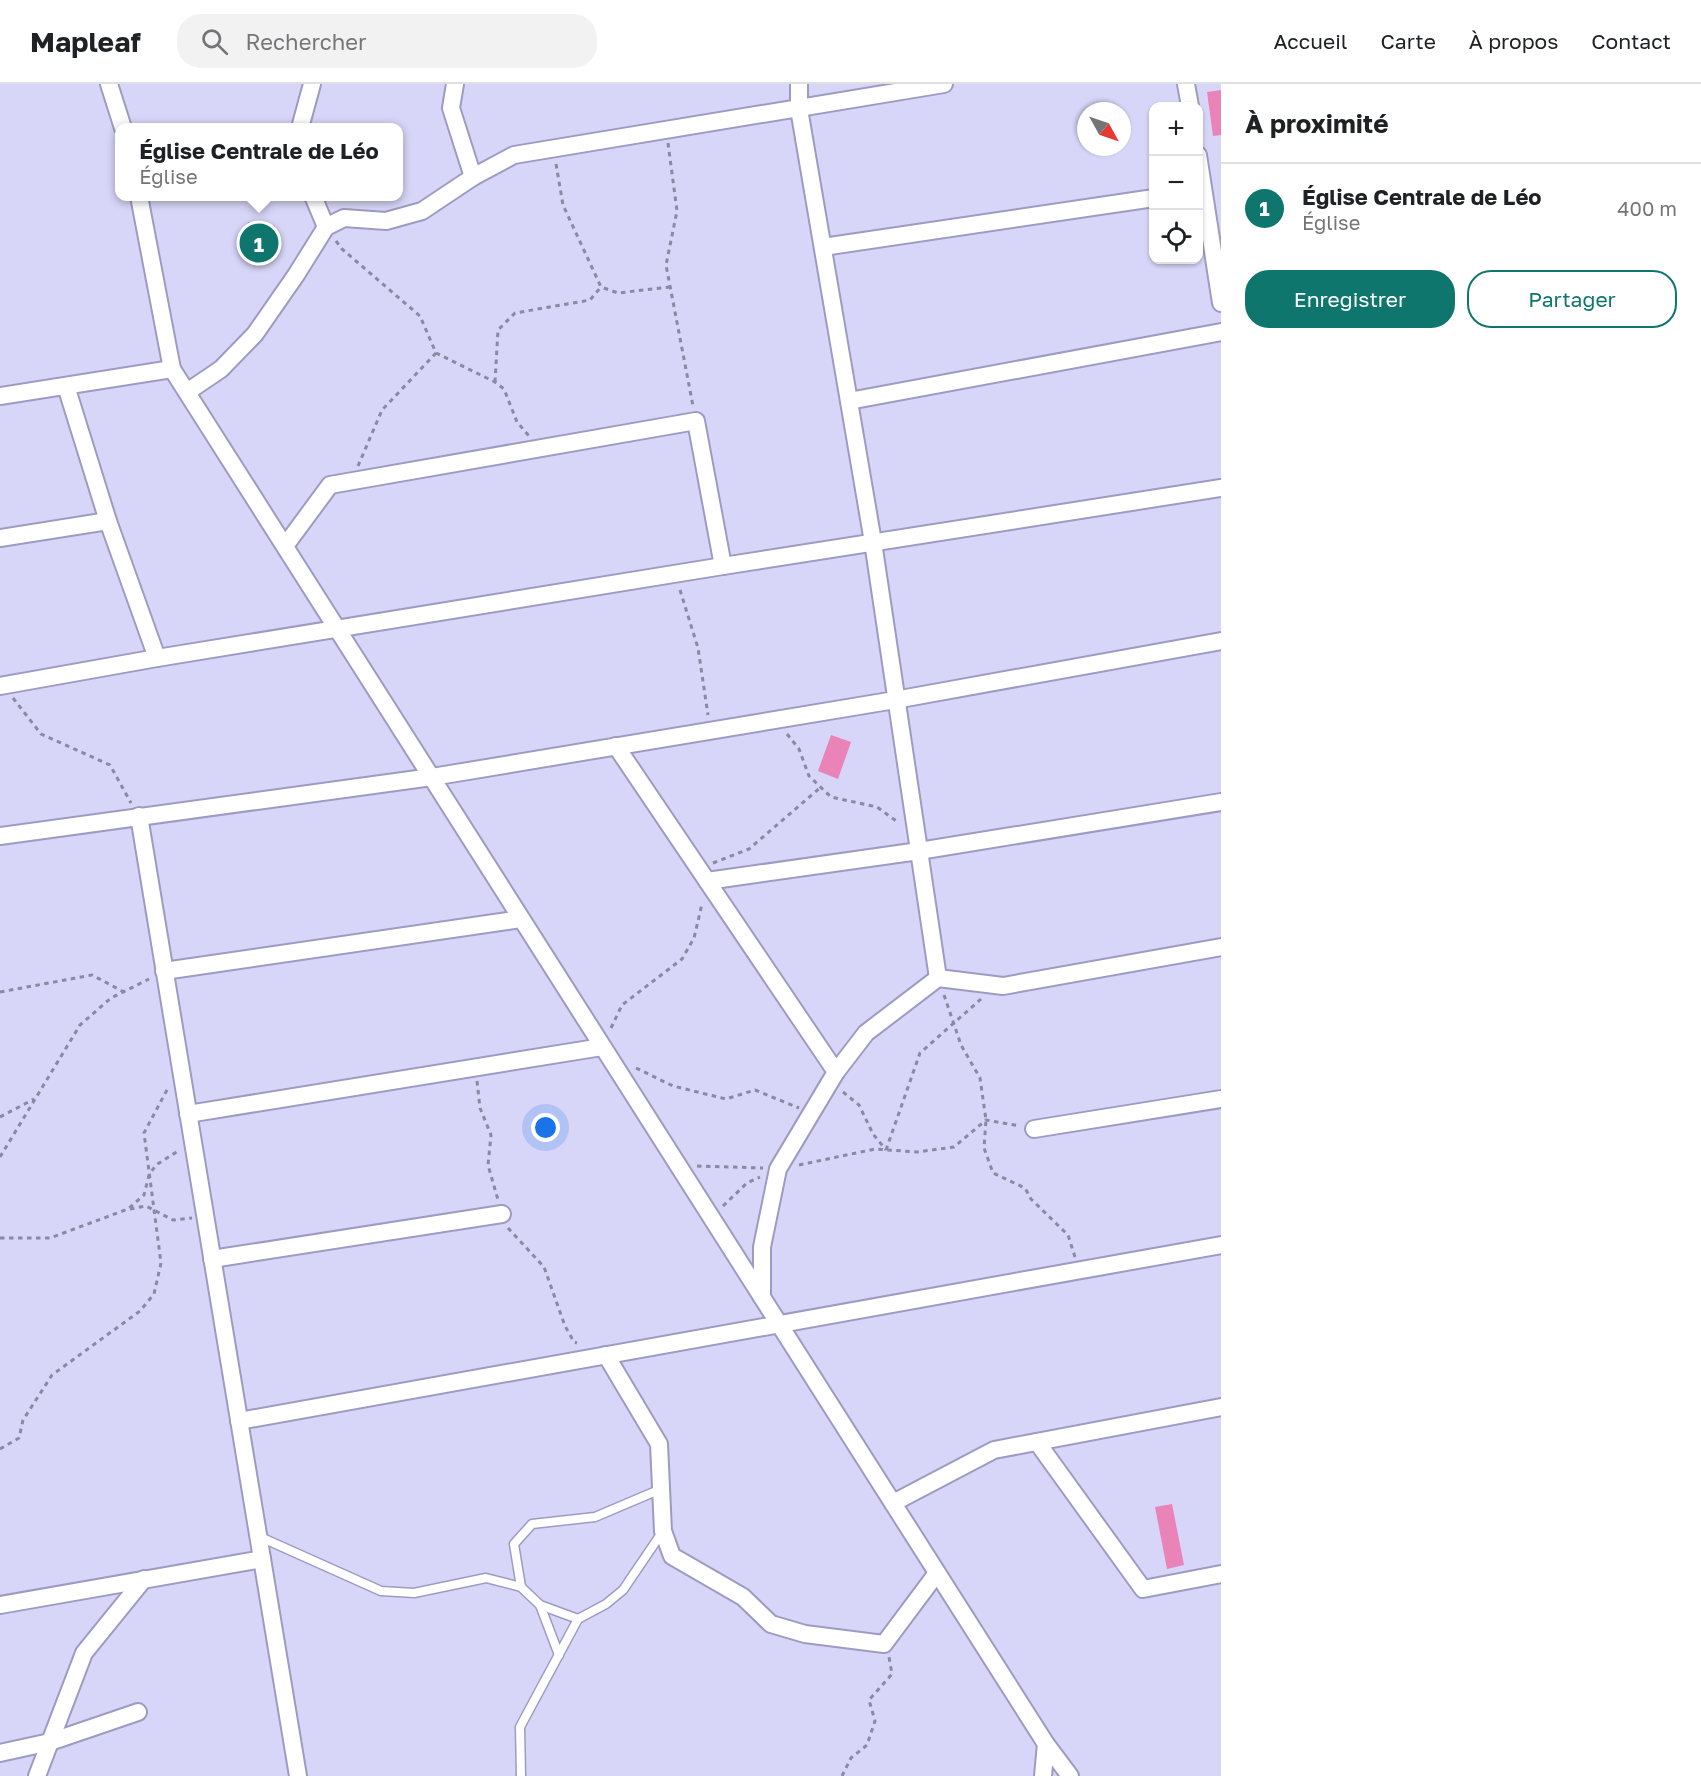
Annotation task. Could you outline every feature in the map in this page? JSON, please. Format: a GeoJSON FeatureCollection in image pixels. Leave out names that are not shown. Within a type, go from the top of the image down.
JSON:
{"type":"FeatureCollection","features":[{"type":"Feature","properties":{"kind":"street"},"geometry":{"type":"LineString","coordinates":[[109,84],[121,123]]}},
{"type":"Feature","properties":{"kind":"street"},"geometry":{"type":"LineString","coordinates":[[301,123],[312,84]]}},
{"type":"Feature","properties":{"kind":"street"},"geometry":{"type":"LineString","coordinates":[[455,84],[451,108],[473,177]]}},
{"type":"Feature","properties":{"kind":"street"},"geometry":{"type":"LineString","coordinates":[[800,84],[799,109],[873,542],[938,978]]}},
{"type":"Feature","properties":{"kind":"street"},"geometry":{"type":"LineString","coordinates":[[187,392],[221,369],[255,334],[326,227],[344,218],[386,221],[422,211],[473,177],[514,155],[944,84]]}},
{"type":"Feature","properties":{"kind":"street"},"geometry":{"type":"LineString","coordinates":[[1186,84],[1189,102]]}},
{"type":"Feature","properties":{"kind":"street"},"geometry":{"type":"LineString","coordinates":[[1198,156],[1208,190],[1221,303]]}},
{"type":"Feature","properties":{"kind":"street"},"geometry":{"type":"LineString","coordinates":[[823,247],[1149,199]]}},
{"type":"Feature","properties":{"kind":"street"},"geometry":{"type":"LineString","coordinates":[[140,201],[172,369],[1046,1744],[1070,1776]]}},
{"type":"Feature","properties":{"kind":"street"},"geometry":{"type":"LineString","coordinates":[[315,201],[326,227]]}},
{"type":"Feature","properties":{"kind":"street"},"geometry":{"type":"LineString","coordinates":[[849,400],[1221,332]]}},
{"type":"Feature","properties":{"kind":"street"},"geometry":{"type":"LineString","coordinates":[[0,396],[172,369]]}},
{"type":"Feature","properties":{"kind":"street"},"geometry":{"type":"LineString","coordinates":[[66,386],[108,521],[157,658]]}},
{"type":"Feature","properties":{"kind":"street"},"geometry":{"type":"LineString","coordinates":[[285,546],[330,485],[696,421],[723,566]]}},
{"type":"Feature","properties":{"kind":"street"},"geometry":{"type":"LineString","coordinates":[[1,686],[157,658],[723,566],[1221,488]]}},
{"type":"Feature","properties":{"kind":"street"},"geometry":{"type":"LineString","coordinates":[[0,538],[108,521]]}},
{"type":"Feature","properties":{"kind":"street"},"geometry":{"type":"LineString","coordinates":[[0,836],[432,777],[895,700],[1221,641]]}},
{"type":"Feature","properties":{"kind":"street"},"geometry":{"type":"LineString","coordinates":[[616,746],[703,875],[833,1076]]}},
{"type":"Feature","properties":{"kind":"street"},"geometry":{"type":"LineString","coordinates":[[703,875],[1221,802]]}},
{"type":"Feature","properties":{"kind":"street"},"geometry":{"type":"LineString","coordinates":[[139,816],[298,1776]]}},
{"type":"Feature","properties":{"kind":"street"},"geometry":{"type":"LineString","coordinates":[[164,971],[521,919]]}},
{"type":"Feature","properties":{"kind":"street"},"geometry":{"type":"LineString","coordinates":[[762,1298],[762,1247],[778,1169],[833,1076],[866,1033],[938,978],[1003,986],[1221,948]]}},
{"type":"Feature","properties":{"kind":"street"},"geometry":{"type":"LineString","coordinates":[[188,1114],[602,1047]]}},
{"type":"Feature","properties":{"kind":"street"},"geometry":{"type":"LineString","coordinates":[[1034,1129],[1221,1099]]}},
{"type":"Feature","properties":{"kind":"street"},"geometry":{"type":"LineString","coordinates":[[212,1259],[502,1214]]}},
{"type":"Feature","properties":{"kind":"street"},"geometry":{"type":"LineString","coordinates":[[239,1421],[1221,1245]]}},
{"type":"Feature","properties":{"kind":"street"},"geometry":{"type":"LineString","coordinates":[[606,1355],[659,1444],[663,1531],[672,1556],[743,1597],[771,1624],[805,1634],[884,1644],[937,1573]]}},
{"type":"Feature","properties":{"kind":"street"},"geometry":{"type":"LineString","coordinates":[[893,1503],[994,1450],[1221,1407]]}},
{"type":"Feature","properties":{"kind":"street"},"geometry":{"type":"LineString","coordinates":[[1037,1442],[1143,1589],[1221,1574]]}},
{"type":"Feature","properties":{"kind":"street"},"geometry":{"type":"LineString","coordinates":[[0,1605],[262,1559]]}},
{"type":"Feature","properties":{"kind":"street"},"geometry":{"type":"LineString","coordinates":[[37,1776],[84,1653],[144,1579]]}},
{"type":"Feature","properties":{"kind":"street"},"geometry":{"type":"LineString","coordinates":[[0,1754],[50,1742],[138,1712]]}},
{"type":"Feature","properties":{"kind":"street"},"geometry":{"type":"LineString","coordinates":[[1043,1776],[1046,1744]]}},
{"type":"Feature","properties":{"kind":"lane"},"geometry":{"type":"LineString","coordinates":[[521,1587],[514,1544],[532,1524],[595,1517],[661,1490]]}},
{"type":"Feature","properties":{"kind":"lane"},"geometry":{"type":"LineString","coordinates":[[521,1776],[520,1727],[578,1619],[606,1604],[623,1590],[663,1531]]}},
{"type":"Feature","properties":{"kind":"lane"},"geometry":{"type":"LineString","coordinates":[[258,1536],[381,1591],[414,1593],[486,1578],[521,1587],[540,1605],[578,1619]]}},
{"type":"Feature","properties":{"kind":"lane"},"geometry":{"type":"LineString","coordinates":[[540,1605],[559,1655]]}},
{"type":"Feature","properties":{"kind":"path"},"geometry":{"type":"LineString","coordinates":[[666,130],[676,211],[666,265],[696,421]]}},
{"type":"Feature","properties":{"kind":"path"},"geometry":{"type":"LineString","coordinates":[[553,148],[563,206],[601,287],[618,293],[670,287]]}},
{"type":"Feature","properties":{"kind":"path"},"geometry":{"type":"LineString","coordinates":[[326,227],[342,249],[420,316],[436,354],[495,381],[504,389],[517,422],[540,448]]}},
{"type":"Feature","properties":{"kind":"path"},"geometry":{"type":"LineString","coordinates":[[495,381],[498,330],[515,313],[590,300],[601,287]]}},
{"type":"Feature","properties":{"kind":"path"},"geometry":{"type":"LineString","coordinates":[[351,481],[382,410],[436,354]]}},
{"type":"Feature","properties":{"kind":"path"},"geometry":{"type":"LineString","coordinates":[[675,574],[698,648],[710,730]]}},
{"type":"Feature","properties":{"kind":"path"},"geometry":{"type":"LineString","coordinates":[[1,686],[41,734],[110,765],[139,816]]}},
{"type":"Feature","properties":{"kind":"path"},"geometry":{"type":"LineString","coordinates":[[774,719],[799,749],[809,776],[831,797],[877,807],[918,843]]}},
{"type":"Feature","properties":{"kind":"path"},"geometry":{"type":"LineString","coordinates":[[602,1047],[622,1005],[682,959],[694,938],[703,875],[749,849],[821,787]]}},
{"type":"Feature","properties":{"kind":"path"},"geometry":{"type":"LineString","coordinates":[[0,1157],[80,1025],[111,998],[164,971]]}},
{"type":"Feature","properties":{"kind":"path"},"geometry":{"type":"LineString","coordinates":[[0,992],[92,975],[124,992]]}},
{"type":"Feature","properties":{"kind":"path"},"geometry":{"type":"LineString","coordinates":[[938,978],[961,1045],[980,1078],[986,1120],[984,1148],[993,1173],[1025,1188],[1031,1199],[1068,1235],[1079,1270]]}},
{"type":"Feature","properties":{"kind":"path"},"geometry":{"type":"LineString","coordinates":[[886,1150],[920,1053],[986,995],[1003,986]]}},
{"type":"Feature","properties":{"kind":"path"},"geometry":{"type":"LineString","coordinates":[[0,1449],[19,1438],[23,1420],[52,1375],[140,1311],[154,1294],[161,1263],[144,1133],[180,1065]]}},
{"type":"Feature","properties":{"kind":"path"},"geometry":{"type":"LineString","coordinates":[[476,1067],[480,1108],[491,1135],[488,1165],[505,1224],[544,1267],[565,1326],[574,1342],[606,1355]]}},
{"type":"Feature","properties":{"kind":"path"},"geometry":{"type":"LineString","coordinates":[[634,1067],[673,1086],[726,1099],[755,1090],[811,1114]]}},
{"type":"Feature","properties":{"kind":"path"},"geometry":{"type":"LineString","coordinates":[[833,1076],[859,1105],[873,1134],[886,1150]]}},
{"type":"Feature","properties":{"kind":"path"},"geometry":{"type":"LineString","coordinates":[[0,1117],[36,1098]]}},
{"type":"Feature","properties":{"kind":"path"},"geometry":{"type":"LineString","coordinates":[[986,1120],[1034,1129]]}},
{"type":"Feature","properties":{"kind":"path"},"geometry":{"type":"LineString","coordinates":[[711,1218],[747,1183],[778,1169],[875,1149],[917,1152],[954,1147],[986,1120]]}},
{"type":"Feature","properties":{"kind":"path"},"geometry":{"type":"LineString","coordinates":[[128,1209],[144,1196],[149,1174],[156,1165],[192,1142]]}},
{"type":"Feature","properties":{"kind":"path"},"geometry":{"type":"LineString","coordinates":[[677,1165],[778,1169]]}},
{"type":"Feature","properties":{"kind":"path"},"geometry":{"type":"LineString","coordinates":[[0,1238],[50,1238],[128,1209],[146,1206],[173,1220],[205,1217]]}},
{"type":"Feature","properties":{"kind":"path"},"geometry":{"type":"LineString","coordinates":[[842,1776],[851,1758],[867,1745],[875,1721],[870,1700],[892,1674],[884,1644]]}},
{"type":"Feature","properties":{"kind":"building"},"geometry":{"type":"Polygon","coordinates":[[[1221,90],[1221,135],[1213,136],[1207,92],[1221,90]]]}},
{"type":"Feature","properties":{"kind":"building"},"geometry":{"type":"Polygon","coordinates":[[[248,222],[275,226],[270,263],[243,259],[248,222]]]}},
{"type":"Feature","properties":{"kind":"building"},"geometry":{"type":"Polygon","coordinates":[[[831,735],[851,742],[838,779],[818,771],[831,735]]]}},
{"type":"Feature","properties":{"kind":"building"},"geometry":{"type":"Polygon","coordinates":[[[1172,1504],[1184,1565],[1167,1569],[1155,1507],[1172,1504]]]}},
{"type":"Feature","properties":{"kind":"place","name":"Église Centrale de Léo"},"geometry":{"type":"Point","coordinates":[259,243]}}]}
